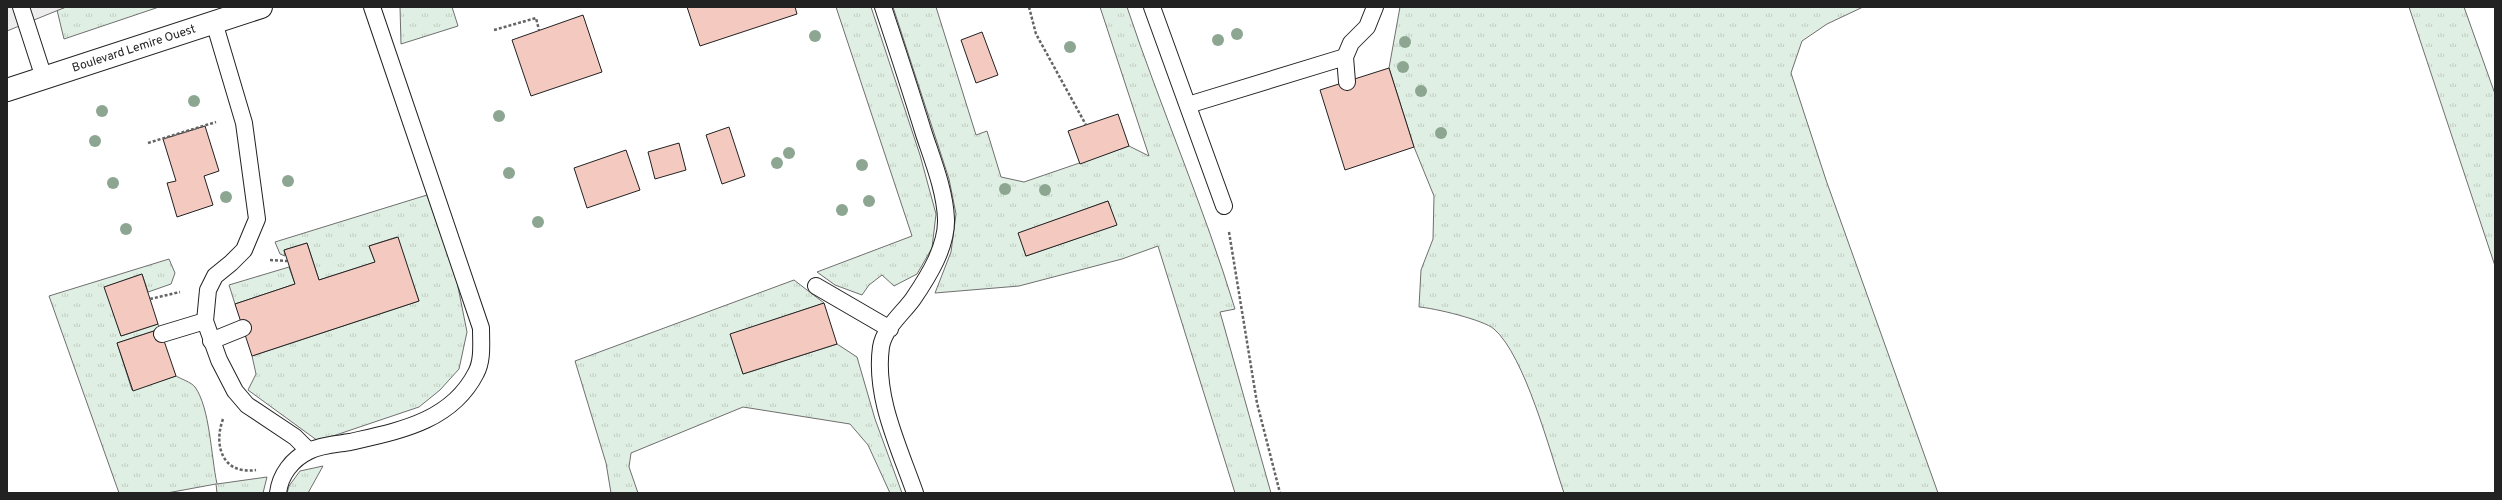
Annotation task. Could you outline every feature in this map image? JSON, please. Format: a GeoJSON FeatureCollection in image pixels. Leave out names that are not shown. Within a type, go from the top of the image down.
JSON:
{"type":"FeatureCollection","features":[{"type":"Feature","properties":{"kind":"main road","name":"Boulevard Lemire Ouest"},"geometry":{"type":"LineString","coordinates":[[7,90],[261,7]]}},
{"type":"Feature","properties":{"kind":"lane"},"geometry":{"type":"LineString","coordinates":[[21,7],[44,78]]}},
{"type":"Feature","properties":{"kind":"lane"},"geometry":{"type":"LineString","coordinates":[[278,493],[280,480],[288,468],[309,450],[408,429],[438,414],[458,398],[476,373],[481,352],[481,328],[372,7]]}},
{"type":"Feature","properties":{"kind":"lane"},"geometry":{"type":"LineString","coordinates":[[883,7],[934,164],[946,220],[942,245],[930,272],[890,329],[881,345],[880,375],[887,412],[915,493]]}},
{"type":"Feature","properties":{"kind":"lane"},"geometry":{"type":"LineString","coordinates":[[1152,7],[1224,206]]}},
{"type":"Feature","properties":{"kind":"lane"},"geometry":{"type":"LineString","coordinates":[[1347,82],[1345,57],[1351,43],[1368,27],[1375,7]]}},
{"type":"Feature","properties":{"kind":"lane"},"geometry":{"type":"LineString","coordinates":[[214,22],[241,114],[252,172],[257,219],[244,250],[214,276],[208,290],[205,321],[211,341],[235,391],[247,405],[295,437],[309,450]]}},
{"type":"Feature","properties":{"kind":"lane"},"geometry":{"type":"LineString","coordinates":[[1188,105],[1345,57]]}},
{"type":"Feature","properties":{"kind":"lane"},"geometry":{"type":"LineString","coordinates":[[816,286],[890,329]]}},
{"type":"Feature","properties":{"kind":"lane"},"geometry":{"type":"LineString","coordinates":[[162,334],[205,321]]}},
{"type":"Feature","properties":{"kind":"lane"},"geometry":{"type":"LineString","coordinates":[[211,341],[243,328]]}},
{"type":"Feature","properties":{"kind":"path"},"geometry":{"type":"LineString","coordinates":[[1029,7],[1036,34],[1086,125]]}},
{"type":"Feature","properties":{"kind":"path"},"geometry":{"type":"LineString","coordinates":[[494,30],[536,18],[540,30]]}},
{"type":"Feature","properties":{"kind":"path"},"geometry":{"type":"LineString","coordinates":[[148,143],[241,114]]}},
{"type":"Feature","properties":{"kind":"path"},"geometry":{"type":"LineString","coordinates":[[1224,206],[1236,263],[1257,403],[1280,493]]}},
{"type":"Feature","properties":{"kind":"path"},"geometry":{"type":"LineString","coordinates":[[235,391],[222,422],[220,444],[225,462],[237,470],[253,470],[273,466],[288,468]]}},
{"type":"Feature","properties":{"kind":"green space"},"geometry":{"type":"Polygon","coordinates":[[[66,7],[159,7],[64,39],[57,10],[66,7]]]}},
{"type":"Feature","properties":{"kind":"green space"},"geometry":{"type":"Polygon","coordinates":[[[400,7],[452,7],[458,26],[401,44],[400,7]]]}},
{"type":"Feature","properties":{"kind":"green space"},"geometry":{"type":"Polygon","coordinates":[[[836,7],[871,7],[920,155],[936,214],[932,248],[917,274],[894,286],[882,275],[869,285],[862,295],[835,285],[817,272],[912,236],[836,7]]]}},
{"type":"Feature","properties":{"kind":"green space"},"geometry":{"type":"Polygon","coordinates":[[[893,7],[936,7],[976,135],[987,131],[1001,177],[1024,182],[1129,146],[1149,156],[1100,7],[1127,7],[1210,233],[1235,309],[1220,312],[1271,493],[1235,493],[1158,246],[1122,259],[1019,286],[935,293],[951,252],[956,214],[949,179],[893,7]],[[1108,201],[1019,233],[1026,256],[1116,225],[1108,201]]]}},
{"type":"Feature","properties":{"kind":"green space"},"geometry":{"type":"Polygon","coordinates":[[[1400,7],[1863,7],[1827,24],[1802,41],[1791,73],[1826,180],[1938,493],[1564,493],[1544,430],[1526,382],[1516,360],[1505,342],[1494,329],[1480,322],[1447,312],[1419,307],[1421,270],[1433,239],[1434,196],[1414,147],[1389,68],[1400,7]]]}},
{"type":"Feature","properties":{"kind":"green space"},"geometry":{"type":"Polygon","coordinates":[[[2409,7],[2464,7],[2495,94],[2495,266],[2409,7]]]}},
{"type":"Feature","properties":{"kind":"green space"},"geometry":{"type":"Polygon","coordinates":[[[427,195],[456,277],[467,332],[459,369],[440,390],[419,407],[318,441],[248,390],[256,374],[252,356],[419,301],[397,237],[369,246],[375,262],[319,280],[307,243],[284,250],[285,256],[280,254],[275,242],[427,195]]]}},
{"type":"Feature","properties":{"kind":"green space"},"geometry":{"type":"Polygon","coordinates":[[[169,259],[175,273],[171,284],[148,292],[142,274],[105,287],[121,336],[158,324],[160,329],[117,343],[132,390],[176,376],[193,385],[200,396],[204,407],[217,484],[267,477],[263,493],[217,493],[216,484],[167,493],[119,493],[49,296],[169,259]]]}},
{"type":"Feature","properties":{"kind":"green space"},"geometry":{"type":"Polygon","coordinates":[[[289,267],[295,284],[235,304],[229,285],[289,267]]]}},
{"type":"Feature","properties":{"kind":"green space"},"geometry":{"type":"Polygon","coordinates":[[[794,280],[824,303],[731,334],[743,374],[837,344],[857,357],[875,419],[902,493],[890,493],[868,445],[850,424],[743,407],[631,453],[629,467],[638,493],[611,493],[606,463],[575,361],[794,280]]]}},
{"type":"Feature","properties":{"kind":"green space"},"geometry":{"type":"Polygon","coordinates":[[[323,466],[308,493],[287,493],[289,486],[300,471],[323,466]]]}},
{"type":"Feature","properties":{"kind":"shaded area"},"geometry":{"type":"Polygon","coordinates":[[[7,7],[66,7],[7,31],[7,7]]]}},
{"type":"Feature","properties":{"kind":"building"},"geometry":{"type":"Polygon","coordinates":[[[687,7],[795,7],[797,14],[700,46],[687,7]]]}},
{"type":"Feature","properties":{"kind":"building"},"geometry":{"type":"Polygon","coordinates":[[[583,15],[602,72],[531,96],[512,40],[583,15]]]}},
{"type":"Feature","properties":{"kind":"building"},"geometry":{"type":"Polygon","coordinates":[[[982,32],[998,75],[976,83],[961,40],[982,32]]]}},
{"type":"Feature","properties":{"kind":"building"},"geometry":{"type":"Polygon","coordinates":[[[1389,68],[1414,147],[1345,170],[1320,90],[1389,68]]]}},
{"type":"Feature","properties":{"kind":"building"},"geometry":{"type":"Polygon","coordinates":[[[1118,114],[1129,146],[1080,164],[1068,131],[1118,114]]]}},
{"type":"Feature","properties":{"kind":"building"},"geometry":{"type":"Polygon","coordinates":[[[205,126],[219,171],[204,176],[213,205],[177,217],[167,183],[176,181],[163,139],[205,126]]]}},
{"type":"Feature","properties":{"kind":"building"},"geometry":{"type":"Polygon","coordinates":[[[729,127],[745,176],[722,184],[706,135],[729,127]]]}},
{"type":"Feature","properties":{"kind":"building"},"geometry":{"type":"Polygon","coordinates":[[[679,143],[686,170],[655,179],[648,152],[679,143]]]}},
{"type":"Feature","properties":{"kind":"building"},"geometry":{"type":"Polygon","coordinates":[[[626,150],[640,190],[587,208],[574,168],[626,150]]]}},
{"type":"Feature","properties":{"kind":"building"},"geometry":{"type":"Polygon","coordinates":[[[1108,201],[1117,225],[1026,256],[1018,233],[1108,201]]]}},
{"type":"Feature","properties":{"kind":"building"},"geometry":{"type":"Polygon","coordinates":[[[398,237],[419,301],[252,356],[235,304],[295,284],[284,250],[307,243],[319,280],[375,262],[369,246],[398,237]]]}},
{"type":"Feature","properties":{"kind":"building"},"geometry":{"type":"Polygon","coordinates":[[[142,274],[158,324],[121,336],[104,287],[142,274]]]}},
{"type":"Feature","properties":{"kind":"building"},"geometry":{"type":"Polygon","coordinates":[[[824,303],[837,344],[743,374],[730,334],[824,303]]]}},
{"type":"Feature","properties":{"kind":"building"},"geometry":{"type":"Polygon","coordinates":[[[160,329],[176,376],[133,391],[117,343],[160,329]]]}}]}
